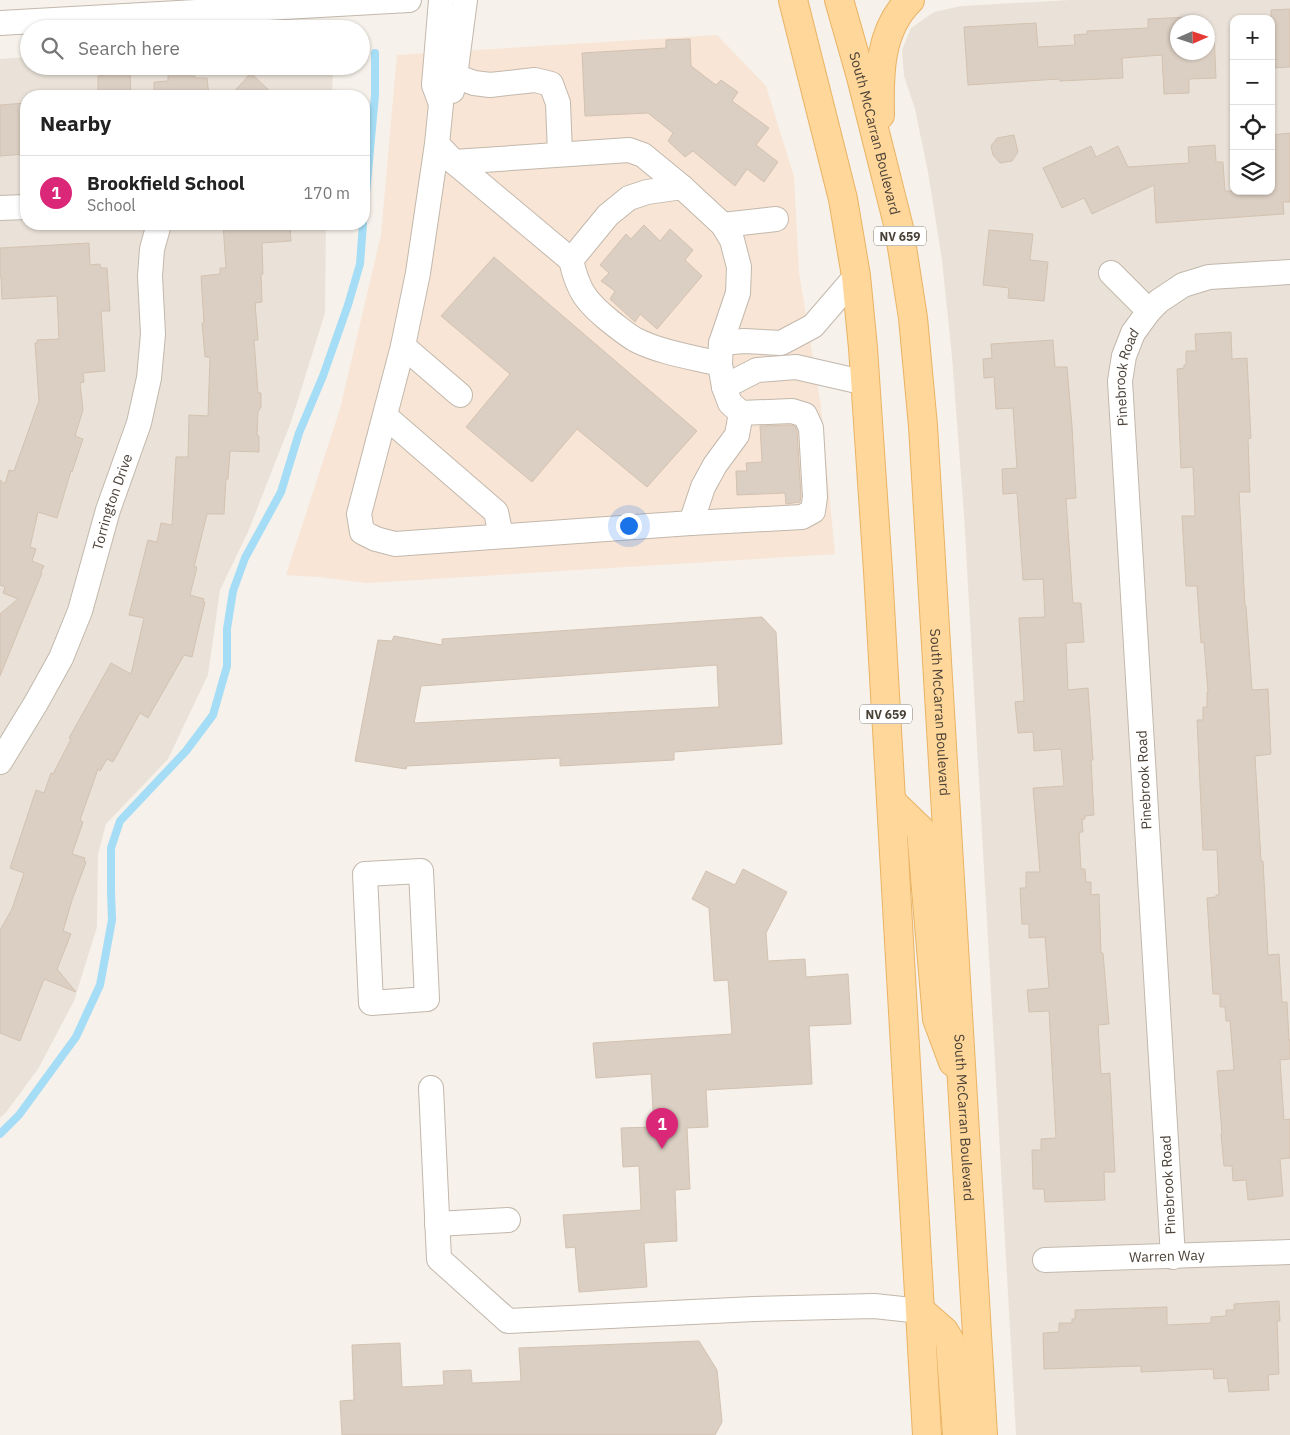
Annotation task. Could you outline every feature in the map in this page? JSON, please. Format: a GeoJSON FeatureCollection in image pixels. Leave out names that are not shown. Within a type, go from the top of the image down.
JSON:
{"type":"FeatureCollection","features":[{"type":"Feature","properties":{"kind":"main road","name":"NV 659"},"geometry":{"type":"LineString","coordinates":[[792,0],[843,199],[856,276],[866,383],[927,1435]]}},
{"type":"Feature","properties":{"kind":"main road","name":"South McCarran Boulevard"},"geometry":{"type":"LineString","coordinates":[[839,0],[861,77],[900,237],[913,318],[923,426],[983,1435]]}},
{"type":"Feature","properties":{"kind":"main road"},"geometry":{"type":"LineString","coordinates":[[880,154],[879,94],[883,50],[901,8],[910,0]]}},
{"type":"Feature","properties":{"kind":"main road"},"geometry":{"type":"LineString","coordinates":[[891,801],[922,830],[937,1019],[963,1087]]}},
{"type":"Feature","properties":{"kind":"main road"},"geometry":{"type":"LineString","coordinates":[[921,1311],[944,1331],[950,1341],[956,1435]]}},
{"type":"Feature","properties":{"kind":"street"},"geometry":{"type":"LineString","coordinates":[[30,20],[119,8],[409,0]]}},
{"type":"Feature","properties":{"kind":"street"},"geometry":{"type":"LineString","coordinates":[[440,0],[434,85],[441,104],[438,144],[418,273],[403,346],[358,514],[362,532],[376,539],[395,544],[500,535],[802,517],[813,511],[815,497],[811,428],[805,415],[792,411],[741,413],[730,403],[724,388],[721,353],[738,294],[739,267],[732,240],[723,225],[643,154],[629,150],[454,162]]}},
{"type":"Feature","properties":{"kind":"street"},"geometry":{"type":"LineString","coordinates":[[441,104],[453,90],[465,0]]}},
{"type":"Feature","properties":{"kind":"street"},"geometry":{"type":"LineString","coordinates":[[0,24],[20,21]]}},
{"type":"Feature","properties":{"kind":"street"},"geometry":{"type":"LineString","coordinates":[[455,76],[474,83],[490,85],[535,80],[552,84],[558,103],[560,154]]}},
{"type":"Feature","properties":{"kind":"street"},"geometry":{"type":"LineString","coordinates":[[438,144],[454,162],[571,260],[575,278],[584,296],[598,311],[634,339],[656,348],[721,353],[744,341],[781,344],[813,326],[856,276]]}},
{"type":"Feature","properties":{"kind":"street"},"geometry":{"type":"LineString","coordinates":[[571,260],[608,215],[629,198],[647,192],[682,187]]}},
{"type":"Feature","properties":{"kind":"street"},"geometry":{"type":"LineString","coordinates":[[0,208],[20,207]]}},
{"type":"Feature","properties":{"kind":"street"},"geometry":{"type":"LineString","coordinates":[[723,225],[776,219]]}},
{"type":"Feature","properties":{"kind":"street","name":"Torrington Drive"},"geometry":{"type":"LineString","coordinates":[[0,762],[61,658],[80,611],[108,510],[139,423],[149,378],[153,334],[150,276],[152,249],[157,230]]}},
{"type":"Feature","properties":{"kind":"street","name":"Pinebrook Road"},"geometry":{"type":"LineString","coordinates":[[1172,1256],[1120,381],[1124,356],[1133,333],[1159,301],[1183,285],[1209,277],[1290,272]]}},
{"type":"Feature","properties":{"kind":"street"},"geometry":{"type":"LineString","coordinates":[[1111,273],[1149,311]]}},
{"type":"Feature","properties":{"kind":"street"},"geometry":{"type":"LineString","coordinates":[[403,346],[460,395]]}},
{"type":"Feature","properties":{"kind":"street"},"geometry":{"type":"LineString","coordinates":[[724,388],[757,370],[796,367],[866,383]]}},
{"type":"Feature","properties":{"kind":"street"},"geometry":{"type":"LineString","coordinates":[[691,523],[703,488],[715,465],[737,435],[741,413]]}},
{"type":"Feature","properties":{"kind":"street"},"geometry":{"type":"LineString","coordinates":[[385,416],[496,512],[500,535]]}},
{"type":"Feature","properties":{"kind":"street"},"geometry":{"type":"LineString","coordinates":[[421,871],[427,999],[371,1003],[365,874],[421,871]]}},
{"type":"Feature","properties":{"kind":"street"},"geometry":{"type":"LineString","coordinates":[[431,1088],[438,1259],[508,1321],[754,1309],[874,1306],[921,1311]]}},
{"type":"Feature","properties":{"kind":"street"},"geometry":{"type":"LineString","coordinates":[[437,1224],[508,1220]]}},
{"type":"Feature","properties":{"kind":"street","name":"Warren Way"},"geometry":{"type":"LineString","coordinates":[[1045,1260],[1290,1252]]}},
{"type":"Feature","properties":{"kind":"shaded area"},"geometry":{"type":"Polygon","coordinates":[[[1070,0],[1290,0],[1290,1435],[1016,1435],[964,515],[952,357],[942,260],[928,172],[915,109],[904,76],[902,50],[911,28],[934,12],[961,6],[1070,0]]]}},
{"type":"Feature","properties":{"kind":"shaded area"},"geometry":{"type":"Polygon","coordinates":[[[717,35],[766,86],[794,177],[799,272],[821,407],[835,554],[367,583],[286,575],[340,409],[381,235],[397,55],[717,35]]]}},
{"type":"Feature","properties":{"kind":"shaded area"},"geometry":{"type":"Polygon","coordinates":[[[20,58],[20,75],[333,75],[332,90],[20,90],[20,230],[326,230],[325,313],[291,422],[248,532],[220,590],[208,675],[168,759],[106,824],[98,854],[97,927],[74,1001],[38,1069],[0,1118],[0,59],[20,58]]]}},
{"type":"Feature","properties":{"kind":"building"},"geometry":{"type":"Polygon","coordinates":[[[1290,9],[1290,67],[1275,68],[1275,15],[1271,15],[1271,10],[1290,9]]]}},
{"type":"Feature","properties":{"kind":"building"},"geometry":{"type":"Polygon","coordinates":[[[1170,18],[1170,60],[1215,60],[1215,55],[1216,78],[1189,79],[1189,93],[1164,94],[1162,55],[1122,58],[1123,78],[1060,81],[1059,79],[968,85],[964,27],[1036,23],[1038,47],[1075,45],[1074,35],[1087,34],[1087,31],[1148,28],[1148,19],[1170,18]]]}},
{"type":"Feature","properties":{"kind":"building"},"geometry":{"type":"Polygon","coordinates":[[[690,39],[691,66],[716,85],[721,80],[738,92],[732,101],[769,128],[756,145],[778,162],[764,182],[747,169],[735,186],[693,151],[685,157],[668,141],[673,133],[648,113],[585,116],[582,53],[666,48],[666,40],[690,39]]]}},
{"type":"Feature","properties":{"kind":"building"},"geometry":{"type":"Polygon","coordinates":[[[130,75],[131,90],[98,90],[98,76],[130,75]]]}},
{"type":"Feature","properties":{"kind":"building"},"geometry":{"type":"Polygon","coordinates":[[[168,75],[188,75],[195,76],[195,78],[207,78],[208,90],[154,90],[154,82],[168,81],[168,75]]]}},
{"type":"Feature","properties":{"kind":"building"},"geometry":{"type":"Polygon","coordinates":[[[249,75],[253,75],[269,90],[235,90],[249,75]]]}},
{"type":"Feature","properties":{"kind":"building"},"geometry":{"type":"Polygon","coordinates":[[[20,103],[20,154],[0,156],[0,105],[20,103]]]}},
{"type":"Feature","properties":{"kind":"building"},"geometry":{"type":"Polygon","coordinates":[[[1290,133],[1290,202],[1283,202],[1284,214],[1156,223],[1154,185],[1092,214],[1084,198],[1062,208],[1043,168],[1091,146],[1096,157],[1118,146],[1128,167],[1189,163],[1188,147],[1215,145],[1216,162],[1223,162],[1225,191],[1230,191],[1230,195],[1275,195],[1275,135],[1290,133]]]}},
{"type":"Feature","properties":{"kind":"building"},"geometry":{"type":"Polygon","coordinates":[[[1014,135],[1018,152],[1012,161],[1000,163],[993,155],[991,146],[997,138],[1014,135]]]}},
{"type":"Feature","properties":{"kind":"building"},"geometry":{"type":"Polygon","coordinates":[[[644,225],[660,241],[670,229],[693,250],[685,260],[702,276],[657,329],[640,314],[635,322],[610,299],[615,291],[601,281],[609,273],[600,265],[626,234],[631,239],[644,225]]]}},
{"type":"Feature","properties":{"kind":"building"},"geometry":{"type":"Polygon","coordinates":[[[223,230],[290,230],[291,241],[262,243],[262,302],[255,303],[258,340],[254,340],[258,393],[261,393],[257,435],[259,436],[259,452],[230,451],[224,514],[207,514],[194,567],[197,567],[190,595],[204,599],[203,602],[205,602],[192,657],[184,655],[148,718],[140,713],[113,762],[107,759],[100,771],[98,769],[80,820],[83,822],[72,854],[85,858],[84,861],[86,862],[63,931],[71,934],[57,969],[76,992],[44,979],[20,1041],[0,1033],[0,930],[12,909],[24,873],[10,868],[36,790],[44,793],[51,773],[53,774],[71,739],[69,738],[111,663],[131,674],[144,618],[129,615],[148,540],[157,542],[161,523],[172,525],[176,457],[188,457],[189,415],[208,416],[210,357],[205,357],[201,276],[220,274],[220,268],[226,268],[223,230]]]}},
{"type":"Feature","properties":{"kind":"building"},"geometry":{"type":"Polygon","coordinates":[[[989,230],[1033,234],[1030,260],[1048,262],[1044,301],[1008,298],[1009,288],[983,285],[989,230]]]}},
{"type":"Feature","properties":{"kind":"building"},"geometry":{"type":"Polygon","coordinates":[[[89,243],[90,265],[100,264],[101,268],[107,268],[110,311],[101,311],[105,371],[83,373],[84,382],[80,383],[83,410],[75,436],[83,439],[57,518],[38,512],[30,547],[36,549],[32,561],[44,566],[0,676],[0,614],[18,599],[3,593],[5,587],[0,585],[0,480],[5,484],[9,470],[14,471],[39,401],[35,343],[37,343],[37,340],[59,339],[57,296],[2,299],[0,248],[89,243]]]}},
{"type":"Feature","properties":{"kind":"building"},"geometry":{"type":"Polygon","coordinates":[[[494,257],[697,431],[647,487],[577,429],[532,482],[466,427],[510,374],[441,316],[494,257]]]}},
{"type":"Feature","properties":{"kind":"building"},"geometry":{"type":"Polygon","coordinates":[[[1231,332],[1232,359],[1247,358],[1251,438],[1248,439],[1250,492],[1239,492],[1252,690],[1268,689],[1271,754],[1255,756],[1268,955],[1279,954],[1282,1002],[1287,1002],[1290,1040],[1290,1059],[1280,1060],[1284,1120],[1290,1119],[1290,1158],[1280,1159],[1283,1196],[1248,1200],[1246,1180],[1233,1181],[1232,1166],[1224,1166],[1221,1134],[1217,1071],[1234,1070],[1230,1021],[1226,1021],[1225,1007],[1220,1007],[1220,994],[1213,994],[1207,898],[1219,895],[1217,850],[1203,850],[1197,720],[1203,720],[1203,707],[1207,707],[1208,692],[1204,642],[1201,643],[1197,586],[1186,586],[1182,516],[1195,516],[1195,514],[1193,467],[1181,468],[1177,369],[1184,368],[1184,365],[1186,365],[1186,351],[1196,351],[1195,334],[1231,332]]]}},
{"type":"Feature","properties":{"kind":"building"},"geometry":{"type":"Polygon","coordinates":[[[1053,340],[1055,367],[1067,367],[1072,426],[1076,498],[1066,499],[1073,603],[1081,603],[1084,642],[1066,643],[1068,690],[1088,688],[1093,760],[1091,760],[1094,815],[1085,816],[1085,819],[1082,819],[1083,832],[1079,832],[1081,869],[1085,869],[1086,882],[1091,882],[1091,895],[1099,894],[1101,953],[1103,953],[1109,1024],[1098,1025],[1101,1074],[1110,1073],[1115,1172],[1104,1172],[1105,1200],[1045,1202],[1044,1189],[1033,1189],[1032,1150],[1041,1150],[1041,1139],[1056,1138],[1049,1011],[1029,1012],[1027,990],[1049,988],[1045,937],[1029,938],[1029,924],[1022,924],[1020,888],[1026,888],[1026,872],[1040,872],[1033,788],[1064,786],[1061,749],[1034,751],[1033,732],[1018,733],[1015,702],[1024,701],[1019,618],[1045,617],[1043,579],[1023,580],[1017,493],[1003,494],[1002,469],[1017,468],[1013,408],[996,409],[994,377],[984,378],[983,359],[992,358],[991,344],[1053,340]]]}},
{"type":"Feature","properties":{"kind":"building"},"geometry":{"type":"Polygon","coordinates":[[[760,426],[795,426],[797,431],[800,502],[786,504],[785,493],[737,495],[736,471],[747,471],[746,463],[762,462],[760,426]]]}},
{"type":"Feature","properties":{"kind":"building"},"geometry":{"type":"Polygon","coordinates":[[[762,617],[776,632],[782,744],[674,752],[674,760],[560,766],[560,758],[407,766],[406,769],[355,761],[378,640],[392,641],[394,636],[442,645],[442,639],[762,617]],[[717,665],[421,686],[414,723],[719,707],[717,665]]]}},
{"type":"Feature","properties":{"kind":"building"},"geometry":{"type":"Polygon","coordinates":[[[743,869],[787,892],[766,933],[768,961],[805,959],[806,977],[848,974],[851,1024],[809,1026],[812,1084],[706,1090],[708,1127],[687,1128],[690,1189],[675,1190],[677,1241],[644,1243],[647,1287],[579,1292],[575,1247],[566,1248],[563,1215],[641,1210],[639,1166],[623,1167],[621,1128],[654,1127],[651,1074],[596,1078],[593,1043],[732,1034],[728,980],[714,981],[709,908],[692,899],[706,871],[735,885],[743,869]]]}},
{"type":"Feature","properties":{"kind":"building"},"geometry":{"type":"Polygon","coordinates":[[[1279,1301],[1280,1321],[1277,1321],[1279,1374],[1268,1375],[1269,1390],[1229,1392],[1227,1378],[1214,1379],[1213,1369],[1141,1372],[1141,1366],[1044,1369],[1043,1333],[1059,1332],[1059,1323],[1072,1323],[1072,1319],[1075,1319],[1075,1310],[1167,1307],[1167,1325],[1211,1323],[1211,1317],[1226,1316],[1226,1310],[1234,1310],[1234,1304],[1279,1301]]]}},
{"type":"Feature","properties":{"kind":"building"},"geometry":{"type":"Polygon","coordinates":[[[699,1341],[717,1370],[722,1422],[715,1435],[342,1435],[340,1401],[354,1400],[352,1345],[400,1343],[402,1387],[444,1385],[443,1371],[471,1370],[472,1383],[521,1381],[519,1348],[699,1341]]]}},
{"type":"Feature","properties":{"kind":"waterway"},"geometry":{"type":"LineString","coordinates":[[370,150],[375,95],[375,53]]}},
{"type":"Feature","properties":{"kind":"waterway"},"geometry":{"type":"LineString","coordinates":[[0,1134],[19,1115],[76,1037],[100,985],[112,920],[111,848],[120,821],[186,751],[213,715],[227,666],[227,629],[233,591],[245,558],[281,492],[299,433],[323,376],[360,264],[363,230]]}},
{"type":"Feature","properties":{"kind":"place","name":"Brookfield School"},"geometry":{"type":"Point","coordinates":[662,1149]}}]}
